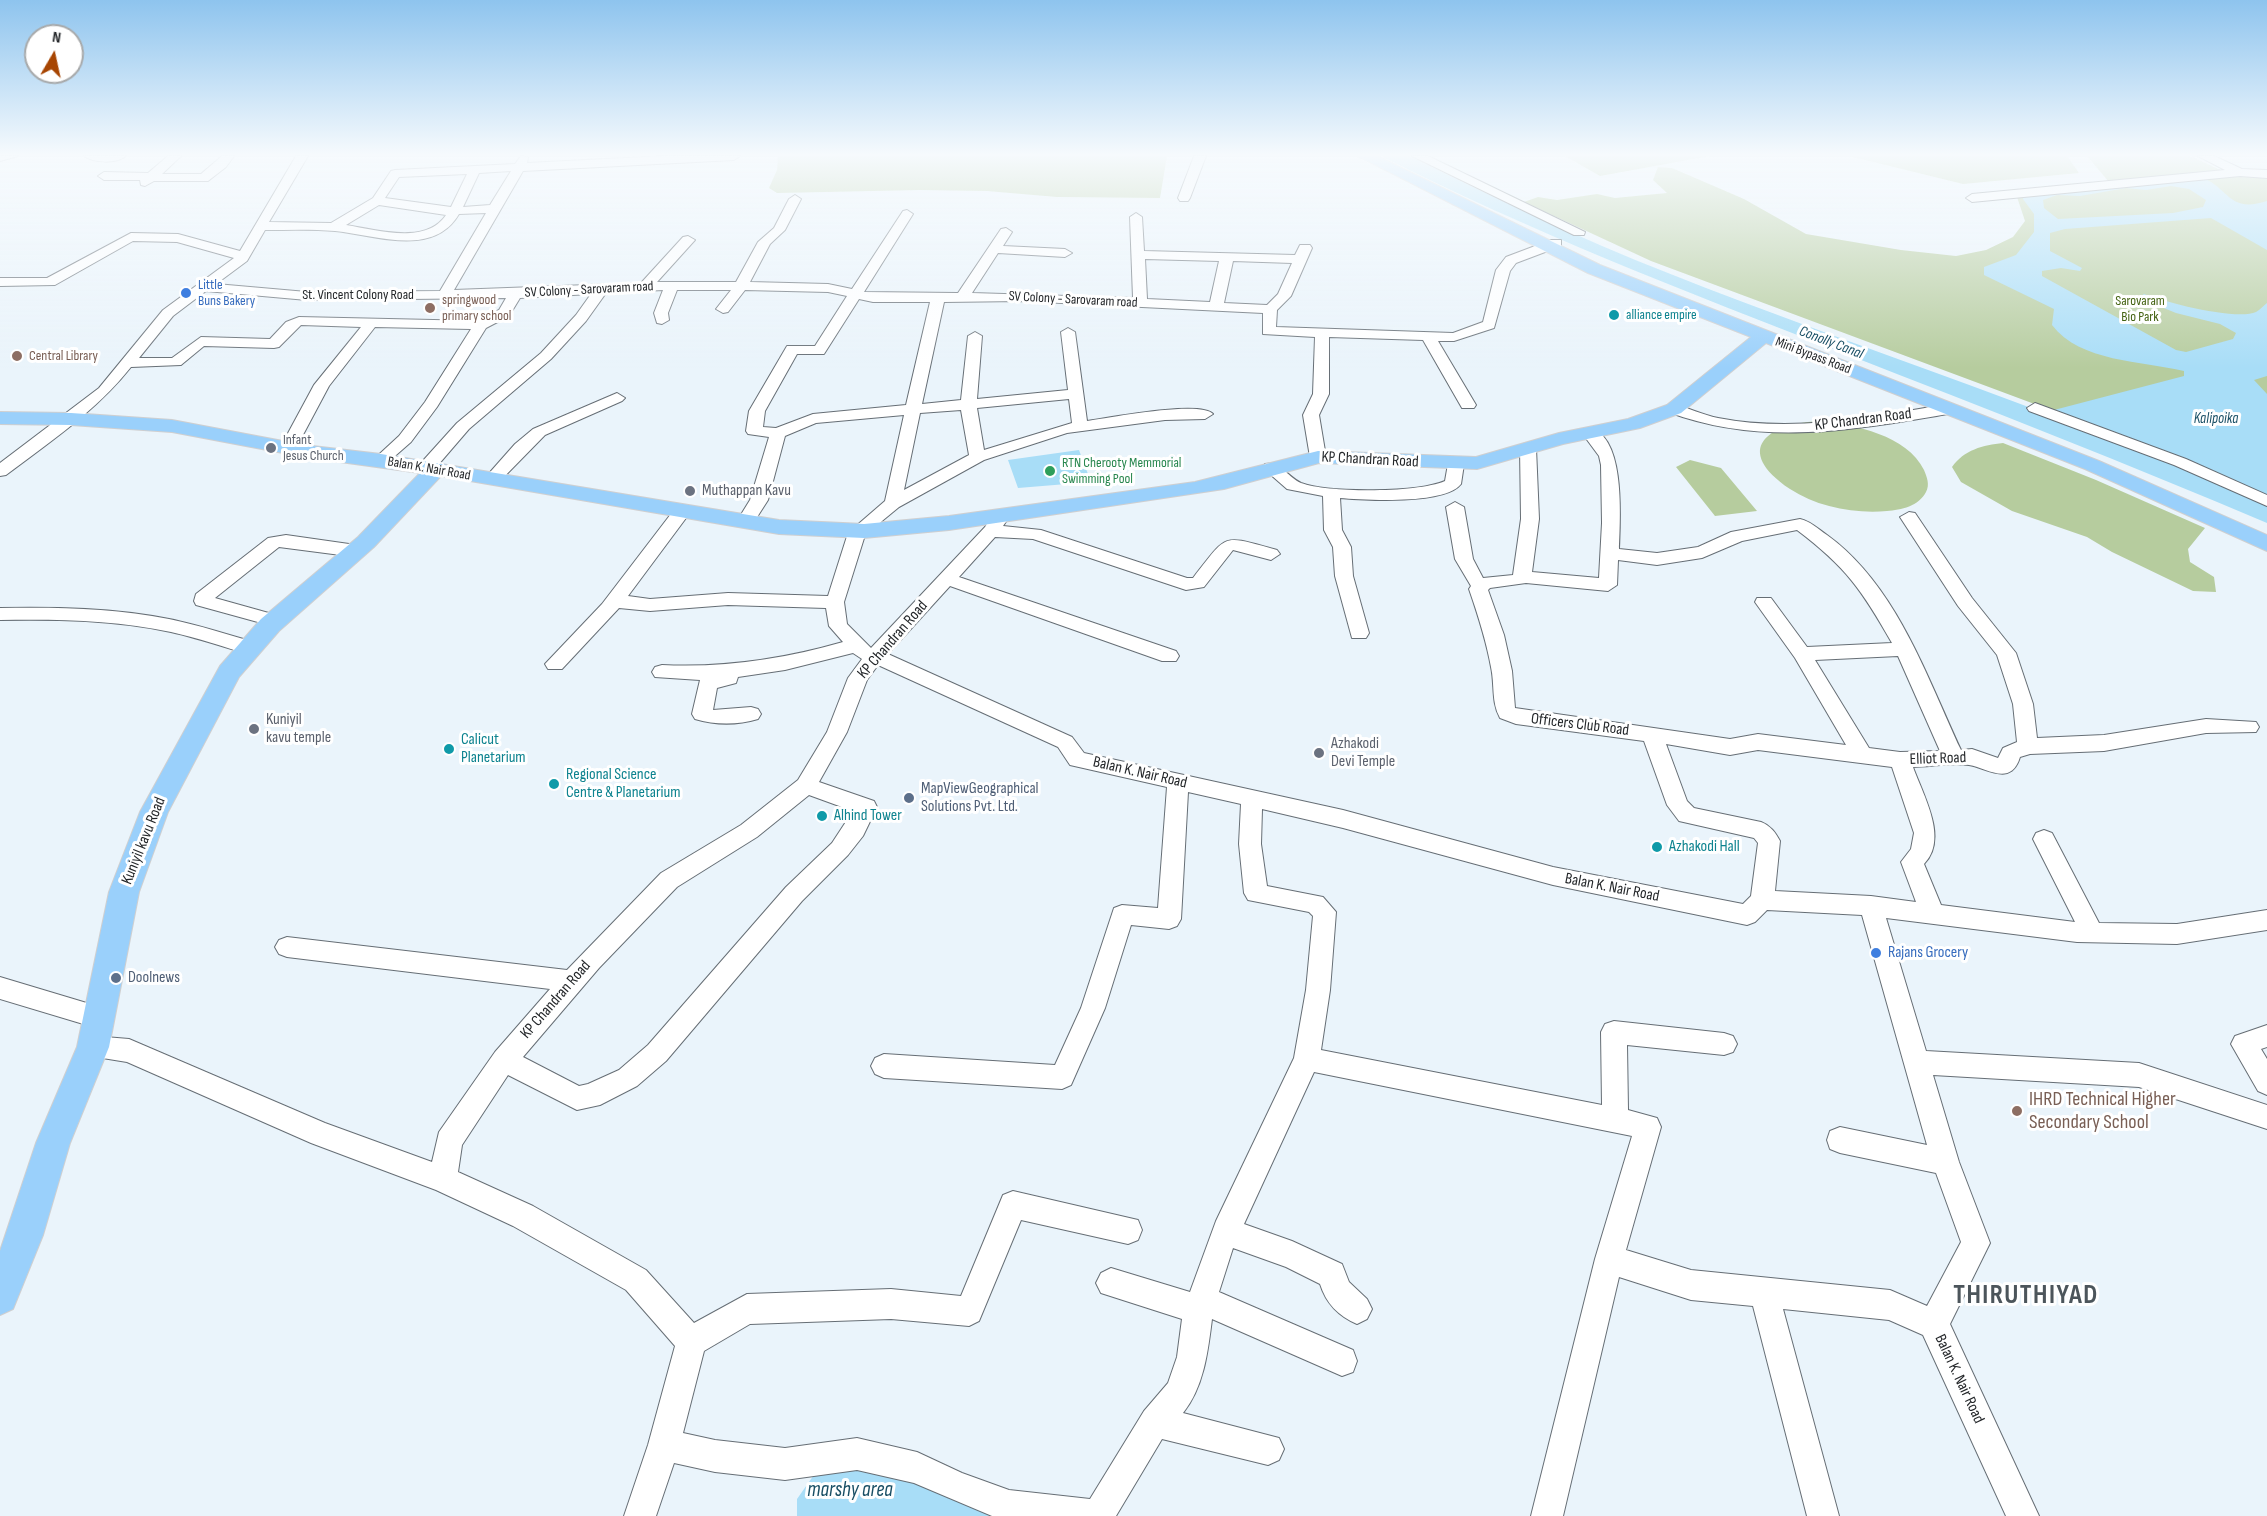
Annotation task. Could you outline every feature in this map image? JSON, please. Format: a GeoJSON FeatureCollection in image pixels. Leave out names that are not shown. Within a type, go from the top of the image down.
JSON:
{"type":"FeatureCollection","features":[{"type":"Feature","properties":{"kind":"main road","name":"Mini Bypass Road"},"geometry":{"type":"LineString","coordinates":[[1514,227],[1553,245],[1948,409],[2092,465],[2267,544]]}},
{"type":"Feature","properties":{"kind":"main road","name":"Mini Bypass Road"},"geometry":{"type":"LineString","coordinates":[[1516,227],[1553,245]]}},
{"type":"Feature","properties":{"kind":"main road","name":"Mini Bypass Road"},"geometry":{"type":"LineString","coordinates":[[1768,334],[2205,504],[2267,533]]}},
{"type":"Feature","properties":{"kind":"main road"},"geometry":{"type":"LineString","coordinates":[[1674,409],[1768,334]]}},
{"type":"Feature","properties":{"kind":"main road","name":"KP Chandran Road"},"geometry":{"type":"LineString","coordinates":[[996,523],[1224,483],[1271,468],[1318,457],[1456,464],[1496,459],[1528,448],[1653,419],[1674,409]]}},
{"type":"Feature","properties":{"kind":"main road","name":"Balan K. Nair Road"},"geometry":{"type":"LineString","coordinates":[[0,418],[71,419],[172,426],[288,448],[381,460],[809,532],[857,533],[996,523]]}},
{"type":"Feature","properties":{"kind":"main road","name":"Kuniyil kavu Road"},"geometry":{"type":"LineString","coordinates":[[0,1296],[25,1235],[53,1143],[93,1047],[124,892],[154,812],[229,672],[276,621],[356,551],[431,469]]}},
{"type":"Feature","properties":{"kind":"street"},"geometry":{"type":"LineString","coordinates":[[0,471],[71,419],[104,391],[168,313],[243,256],[262,227]]}},
{"type":"Feature","properties":{"kind":"street"},"geometry":{"type":"LineString","coordinates":[[316,227],[415,236],[428,236],[443,227]]}},
{"type":"Feature","properties":{"kind":"street"},"geometry":{"type":"LineString","coordinates":[[444,295],[484,227]]}},
{"type":"Feature","properties":{"kind":"street"},"geometry":{"type":"LineString","coordinates":[[723,309],[741,286],[765,242],[780,227]]}},
{"type":"Feature","properties":{"kind":"street"},"geometry":{"type":"LineString","coordinates":[[899,227],[819,351],[792,349],[757,411],[754,431],[778,433],[813,419],[1076,394]]}},
{"type":"Feature","properties":{"kind":"street"},"geometry":{"type":"LineString","coordinates":[[1136,227],[1140,304]]}},
{"type":"Feature","properties":{"kind":"street"},"geometry":{"type":"LineString","coordinates":[[1568,227],[1579,232]]}},
{"type":"Feature","properties":{"kind":"street"},"geometry":{"type":"LineString","coordinates":[[963,296],[1006,232]]}},
{"type":"Feature","properties":{"kind":"street"},"geometry":{"type":"LineString","coordinates":[[0,282],[50,282],[131,237],[178,238],[243,256]]}},
{"type":"Feature","properties":{"kind":"street"},"geometry":{"type":"LineString","coordinates":[[645,287],[688,240]]}},
{"type":"Feature","properties":{"kind":"street"},"geometry":{"type":"LineString","coordinates":[[1137,255],[1227,257],[1302,253],[1284,296],[1270,309],[1268,331],[1454,337],[1490,325],[1503,270],[1511,260],[1553,245]]}},
{"type":"Feature","properties":{"kind":"street"},"geometry":{"type":"LineString","coordinates":[[995,249],[1065,253]]}},
{"type":"Feature","properties":{"kind":"street"},"geometry":{"type":"LineString","coordinates":[[1216,306],[1227,257]]}},
{"type":"Feature","properties":{"kind":"street"},"geometry":{"type":"LineString","coordinates":[[662,320],[661,313],[672,286]]}},
{"type":"Feature","properties":{"kind":"street","name":"SV Colony - Sarovaram road"},"geometry":{"type":"LineString","coordinates":[[515,294],[672,286],[741,286],[828,288],[873,297],[963,296],[1270,309]]}},
{"type":"Feature","properties":{"kind":"street","name":"St. Vincent Colony Road"},"geometry":{"type":"LineString","coordinates":[[202,287],[307,296],[515,294]]}},
{"type":"Feature","properties":{"kind":"street"},"geometry":{"type":"LineString","coordinates":[[431,469],[463,426],[546,356],[582,318],[601,290]]}},
{"type":"Feature","properties":{"kind":"street"},"geometry":{"type":"LineString","coordinates":[[126,363],[176,362],[201,342],[274,344],[291,325],[299,321],[481,325],[504,313],[515,294]]}},
{"type":"Feature","properties":{"kind":"street"},"geometry":{"type":"LineString","coordinates":[[893,502],[938,296]]}},
{"type":"Feature","properties":{"kind":"street"},"geometry":{"type":"LineString","coordinates":[[288,448],[322,385],[371,323]]}},
{"type":"Feature","properties":{"kind":"street"},"geometry":{"type":"LineString","coordinates":[[381,460],[405,439],[432,404],[481,325]]}},
{"type":"Feature","properties":{"kind":"street"},"geometry":{"type":"LineString","coordinates":[[1068,332],[1080,427]]}},
{"type":"Feature","properties":{"kind":"street"},"geometry":{"type":"LineString","coordinates":[[1318,457],[1311,415],[1321,394],[1322,333]]}},
{"type":"Feature","properties":{"kind":"street"},"geometry":{"type":"LineString","coordinates":[[975,336],[967,404],[970,436],[978,457]]}},
{"type":"Feature","properties":{"kind":"street"},"geometry":{"type":"LineString","coordinates":[[1428,336],[1468,405]]}},
{"type":"Feature","properties":{"kind":"street"},"geometry":{"type":"LineString","coordinates":[[492,479],[537,433],[584,411],[601,407],[617,398]]}},
{"type":"Feature","properties":{"kind":"street"},"geometry":{"type":"LineString","coordinates":[[2036,408],[2180,462],[2267,501]]}},
{"type":"Feature","properties":{"kind":"street","name":"KP Chandran Road"},"geometry":{"type":"LineString","coordinates":[[1674,409],[1719,424],[1783,428],[1857,423],[1948,409]]}},
{"type":"Feature","properties":{"kind":"street"},"geometry":{"type":"LineString","coordinates":[[615,601],[650,605],[728,599],[835,602],[857,533],[893,502],[978,457],[1014,444],[1080,427],[1165,415],[1205,414]]}},
{"type":"Feature","properties":{"kind":"street"},"geometry":{"type":"LineString","coordinates":[[746,521],[759,500],[778,433]]}},
{"type":"Feature","properties":{"kind":"street"},"geometry":{"type":"LineString","coordinates":[[1455,507],[1466,567],[1480,585],[1519,580],[1522,577],[1608,585],[1611,523],[1609,465],[1607,456],[1590,433]]}},
{"type":"Feature","properties":{"kind":"street"},"geometry":{"type":"LineString","coordinates":[[1522,577],[1530,519],[1528,448]]}},
{"type":"Feature","properties":{"kind":"street"},"geometry":{"type":"LineString","coordinates":[[1271,468],[1296,486],[1331,493],[1434,492],[1453,484],[1456,464]]}},
{"type":"Feature","properties":{"kind":"street"},"geometry":{"type":"LineString","coordinates":[[1331,493],[1333,530],[1342,547],[1344,576],[1359,633]]}},
{"type":"Feature","properties":{"kind":"street"},"geometry":{"type":"LineString","coordinates":[[555,664],[615,601],[683,510]]}},
{"type":"Feature","properties":{"kind":"street"},"geometry":{"type":"LineString","coordinates":[[1910,517],[1965,602],[2006,653],[2023,704],[2028,746],[2104,743],[2206,726],[2249,726]]}},
{"type":"Feature","properties":{"kind":"street"},"geometry":{"type":"LineString","coordinates":[[996,523],[1186,584],[1198,583],[1227,546],[1234,544],[1271,554]]}},
{"type":"Feature","properties":{"kind":"street","name":"KP Chandran Road"},"geometry":{"type":"LineString","coordinates":[[443,1179],[449,1141],[504,1060],[572,981],[669,880],[749,831],[806,786],[837,732],[866,650],[947,579],[996,523]]}},
{"type":"Feature","properties":{"kind":"street"},"geometry":{"type":"LineString","coordinates":[[1609,553],[1657,559],[1702,552],[1737,536],[1800,524],[1837,551],[1871,589],[1905,649],[1954,758]]}},
{"type":"Feature","properties":{"kind":"street"},"geometry":{"type":"LineString","coordinates":[[276,621],[202,601],[274,542],[286,541],[356,551]]}},
{"type":"Feature","properties":{"kind":"street"},"geometry":{"type":"LineString","coordinates":[[947,579],[1169,656]]}},
{"type":"Feature","properties":{"kind":"street","name":"Officers Club Road"},"geometry":{"type":"LineString","coordinates":[[1480,585],[1479,594],[1494,635],[1502,671],[1504,706],[1508,713],[1516,717],[1652,735],[1678,804],[1687,815],[1761,831],[1769,841],[1762,900]]}},
{"type":"Feature","properties":{"kind":"street","name":"Balan K. Nair Road"},"geometry":{"type":"LineString","coordinates":[[835,602],[838,626],[866,650],[1065,742],[1077,759],[1342,819],[1553,876],[1747,915],[1762,900]]}},
{"type":"Feature","properties":{"kind":"street"},"geometry":{"type":"LineString","coordinates":[[1764,602],[1802,654],[1863,756]]}},
{"type":"Feature","properties":{"kind":"street"},"geometry":{"type":"LineString","coordinates":[[0,614],[60,613],[139,621],[192,631],[251,648]]}},
{"type":"Feature","properties":{"kind":"street"},"geometry":{"type":"LineString","coordinates":[[1802,654],[1905,649]]}},
{"type":"Feature","properties":{"kind":"street"},"geometry":{"type":"LineString","coordinates":[[662,672],[707,673],[866,650]]}},
{"type":"Feature","properties":{"kind":"street"},"geometry":{"type":"LineString","coordinates":[[751,714],[713,717],[702,714],[708,683],[772,672],[780,664]]}},
{"type":"Feature","properties":{"kind":"street","name":"Elliot Road"},"geometry":{"type":"LineString","coordinates":[[1652,735],[1730,747],[1741,747],[1758,742],[1900,760],[1972,757],[1989,765],[2002,766],[2010,759],[2010,753],[2028,746]]}},
{"type":"Feature","properties":{"kind":"street"},"geometry":{"type":"LineString","coordinates":[[1900,760],[1925,833],[1921,853],[1912,862],[1932,914]]}},
{"type":"Feature","properties":{"kind":"street"},"geometry":{"type":"LineString","coordinates":[[885,1066],[1062,1077],[1093,1008],[1122,915],[1169,919],[1178,782]]}},
{"type":"Feature","properties":{"kind":"street"},"geometry":{"type":"LineString","coordinates":[[504,1060],[577,1098],[601,1092],[628,1078],[657,1053],[755,937],[855,830],[866,807],[806,786]]}},
{"type":"Feature","properties":{"kind":"street"},"geometry":{"type":"LineString","coordinates":[[663,1444],[715,1456],[785,1464],[857,1454],[917,1468],[1009,1506],[1096,1516],[1155,1422],[1180,1392],[1192,1357],[1200,1306],[1226,1231],[1307,1059],[1319,979],[1325,923],[1324,912],[1315,904],[1256,893],[1250,844],[1252,799]]}},
{"type":"Feature","properties":{"kind":"street"},"geometry":{"type":"LineString","coordinates":[[2044,839],[2092,932]]}},
{"type":"Feature","properties":{"kind":"street"},"geometry":{"type":"LineString","coordinates":[[1762,900],[1871,906],[2092,932],[2177,934],[2267,920]]}},
{"type":"Feature","properties":{"kind":"street","name":"Balan K. Nair Road"},"geometry":{"type":"LineString","coordinates":[[1871,906],[1945,1162],[1976,1243],[1934,1324],[2023,1516]]}},
{"type":"Feature","properties":{"kind":"street"},"geometry":{"type":"LineString","coordinates":[[287,947],[572,981]]}},
{"type":"Feature","properties":{"kind":"street"},"geometry":{"type":"LineString","coordinates":[[0,988],[100,1018]]}},
{"type":"Feature","properties":{"kind":"street"},"geometry":{"type":"LineString","coordinates":[[1615,1121],[1614,1032],[1724,1044]]}},
{"type":"Feature","properties":{"kind":"street"},"geometry":{"type":"LineString","coordinates":[[2267,1036],[2244,1044],[2267,1083]]}},
{"type":"Feature","properties":{"kind":"street"},"geometry":{"type":"LineString","coordinates":[[93,1047],[129,1051],[320,1134],[443,1179],[523,1216],[636,1280],[691,1342]]}},
{"type":"Feature","properties":{"kind":"street"},"geometry":{"type":"LineString","coordinates":[[1307,1059],[1648,1127],[1610,1259],[1547,1516]]}},
{"type":"Feature","properties":{"kind":"street"},"geometry":{"type":"LineString","coordinates":[[1916,1062],[2139,1075],[2267,1117]]}},
{"type":"Feature","properties":{"kind":"street"},"geometry":{"type":"LineString","coordinates":[[1840,1140],[1945,1162]]}},
{"type":"Feature","properties":{"kind":"street"},"geometry":{"type":"LineString","coordinates":[[640,1516],[663,1444],[691,1342],[747,1309],[891,1304],[969,1311],[1013,1205],[1128,1230]]}},
{"type":"Feature","properties":{"kind":"street"},"geometry":{"type":"LineString","coordinates":[[1226,1231],[1292,1255],[1332,1274],[1337,1291],[1346,1302],[1357,1309]]}},
{"type":"Feature","properties":{"kind":"street"},"geometry":{"type":"LineString","coordinates":[[1610,1259],[1691,1285],[1890,1305],[1934,1324]]}},
{"type":"Feature","properties":{"kind":"street"},"geometry":{"type":"LineString","coordinates":[[1112,1283],[1184,1304],[1200,1306],[1342,1361]]}},
{"type":"Feature","properties":{"kind":"street"},"geometry":{"type":"LineString","coordinates":[[1764,1293],[1823,1516]]}},
{"type":"Feature","properties":{"kind":"street"},"geometry":{"type":"LineString","coordinates":[[1155,1422],[1268,1449]]}},
{"type":"Feature","properties":{"kind":"green space","name":"Sarovaram Bio Park"},"geometry":{"type":"Polygon","coordinates":[[[1577,227],[1793,227],[1806,234],[1901,250],[1956,256],[1986,250],[2013,237],[2021,227],[2267,227],[2267,499],[2072,418],[1651,261],[1577,227]]]}},
{"type":"Feature","properties":{"kind":"green space"},"geometry":{"type":"Polygon","coordinates":[[[1820,421],[1864,429],[1893,440],[1906,448],[1916,458],[1926,475],[1928,487],[1923,497],[1904,508],[1875,512],[1824,505],[1790,489],[1772,475],[1763,462],[1760,451],[1763,441],[1772,433],[1785,427],[1820,421]]]}},
{"type":"Feature","properties":{"kind":"green space"},"geometry":{"type":"Polygon","coordinates":[[[2003,443],[2096,480],[2205,528],[2188,549],[2190,562],[2214,577],[2216,592],[2193,591],[2112,552],[2087,537],[2012,511],[1961,482],[1952,467],[1962,456],[1974,449],[2003,443]]]}},
{"type":"Feature","properties":{"kind":"green space"},"geometry":{"type":"Polygon","coordinates":[[[1690,460],[1721,468],[1757,511],[1715,516],[1676,467],[1690,460]]]}},
{"type":"Feature","properties":{"kind":"water","name":"Conolly Canal"},"geometry":{"type":"Polygon","coordinates":[[[1532,227],[1558,227],[1635,260],[1743,302],[2120,442],[2267,506],[2267,523],[2162,479],[1728,308],[1532,227]]]}},
{"type":"Feature","properties":{"kind":"water","name":"Kalipoika"},"geometry":{"type":"Polygon","coordinates":[[[2034,227],[2095,227],[2065,229],[2050,233],[2050,251],[2082,268],[2080,271],[2061,268],[2042,271],[2042,276],[2176,350],[2186,352],[2233,339],[2236,333],[2220,324],[2176,313],[2139,298],[2144,294],[2183,306],[2233,314],[2256,312],[2267,303],[2267,376],[2254,380],[2267,394],[2267,495],[2054,410],[2184,376],[2184,371],[2113,358],[2079,346],[2064,337],[2052,325],[2054,309],[1984,275],[1984,267],[2016,255],[2034,232],[2034,227]]]}},
{"type":"Feature","properties":{"kind":"water","name":"Kalipoika"},"geometry":{"type":"Polygon","coordinates":[[[2226,227],[2267,227],[2267,250],[2226,227]]]}},
{"type":"Feature","properties":{"kind":"water","name":"RTN Cherooty Memmorial Swimming Pool"},"geometry":{"type":"Polygon","coordinates":[[[1079,450],[1091,482],[1018,488],[1008,460],[1079,450]]]}},
{"type":"Feature","properties":{"kind":"water","name":"marshy area"},"geometry":{"type":"Polygon","coordinates":[[[854,1464],[895,1472],[1007,1516],[797,1516],[797,1499],[816,1472],[854,1464]]]}},
{"type":"Feature","properties":{"kind":"place","name":"Little Buns Bakery"},"geometry":{"type":"Point","coordinates":[186,293]}},
{"type":"Feature","properties":{"kind":"place","name":"springwood primary school"},"geometry":{"type":"Point","coordinates":[430,308]}},
{"type":"Feature","properties":{"kind":"place","name":"alliance empire"},"geometry":{"type":"Point","coordinates":[1614,315]}},
{"type":"Feature","properties":{"kind":"place","name":"Central Library"},"geometry":{"type":"Point","coordinates":[17,356]}},
{"type":"Feature","properties":{"kind":"place","name":"Infant Jesus Church"},"geometry":{"type":"Point","coordinates":[271,448]}},
{"type":"Feature","properties":{"kind":"place","name":"RTN Cherooty Memmorial Swimming Pool"},"geometry":{"type":"Point","coordinates":[1050,471]}},
{"type":"Feature","properties":{"kind":"place","name":"Muthappan Kavu"},"geometry":{"type":"Point","coordinates":[690,491]}},
{"type":"Feature","properties":{"kind":"place","name":"Kuniyil kavu temple"},"geometry":{"type":"Point","coordinates":[254,729]}},
{"type":"Feature","properties":{"kind":"place","name":"Calicut Planetarium"},"geometry":{"type":"Point","coordinates":[449,749]}},
{"type":"Feature","properties":{"kind":"place","name":"Azhakodi Devi Temple"},"geometry":{"type":"Point","coordinates":[1319,753]}},
{"type":"Feature","properties":{"kind":"place","name":"Regional Science Centre & Planetarium"},"geometry":{"type":"Point","coordinates":[554,784]}},
{"type":"Feature","properties":{"kind":"place","name":"MapViewGeographical Solutions Pvt. Ltd."},"geometry":{"type":"Point","coordinates":[909,798]}},
{"type":"Feature","properties":{"kind":"place","name":"Alhind Tower"},"geometry":{"type":"Point","coordinates":[822,816]}},
{"type":"Feature","properties":{"kind":"place","name":"Azhakodi Hall"},"geometry":{"type":"Point","coordinates":[1657,847]}},
{"type":"Feature","properties":{"kind":"place","name":"Rajans Grocery"},"geometry":{"type":"Point","coordinates":[1876,953]}},
{"type":"Feature","properties":{"kind":"place","name":"Doolnews"},"geometry":{"type":"Point","coordinates":[116,978]}},
{"type":"Feature","properties":{"kind":"place","name":"IHRD Technical Higher Secondary School"},"geometry":{"type":"Point","coordinates":[2017,1111]}},
{"type":"Feature","properties":{"kind":"district","name":"THIRUTHIYAD"},"geometry":{"type":"Point","coordinates":[2026,1296]}}]}
